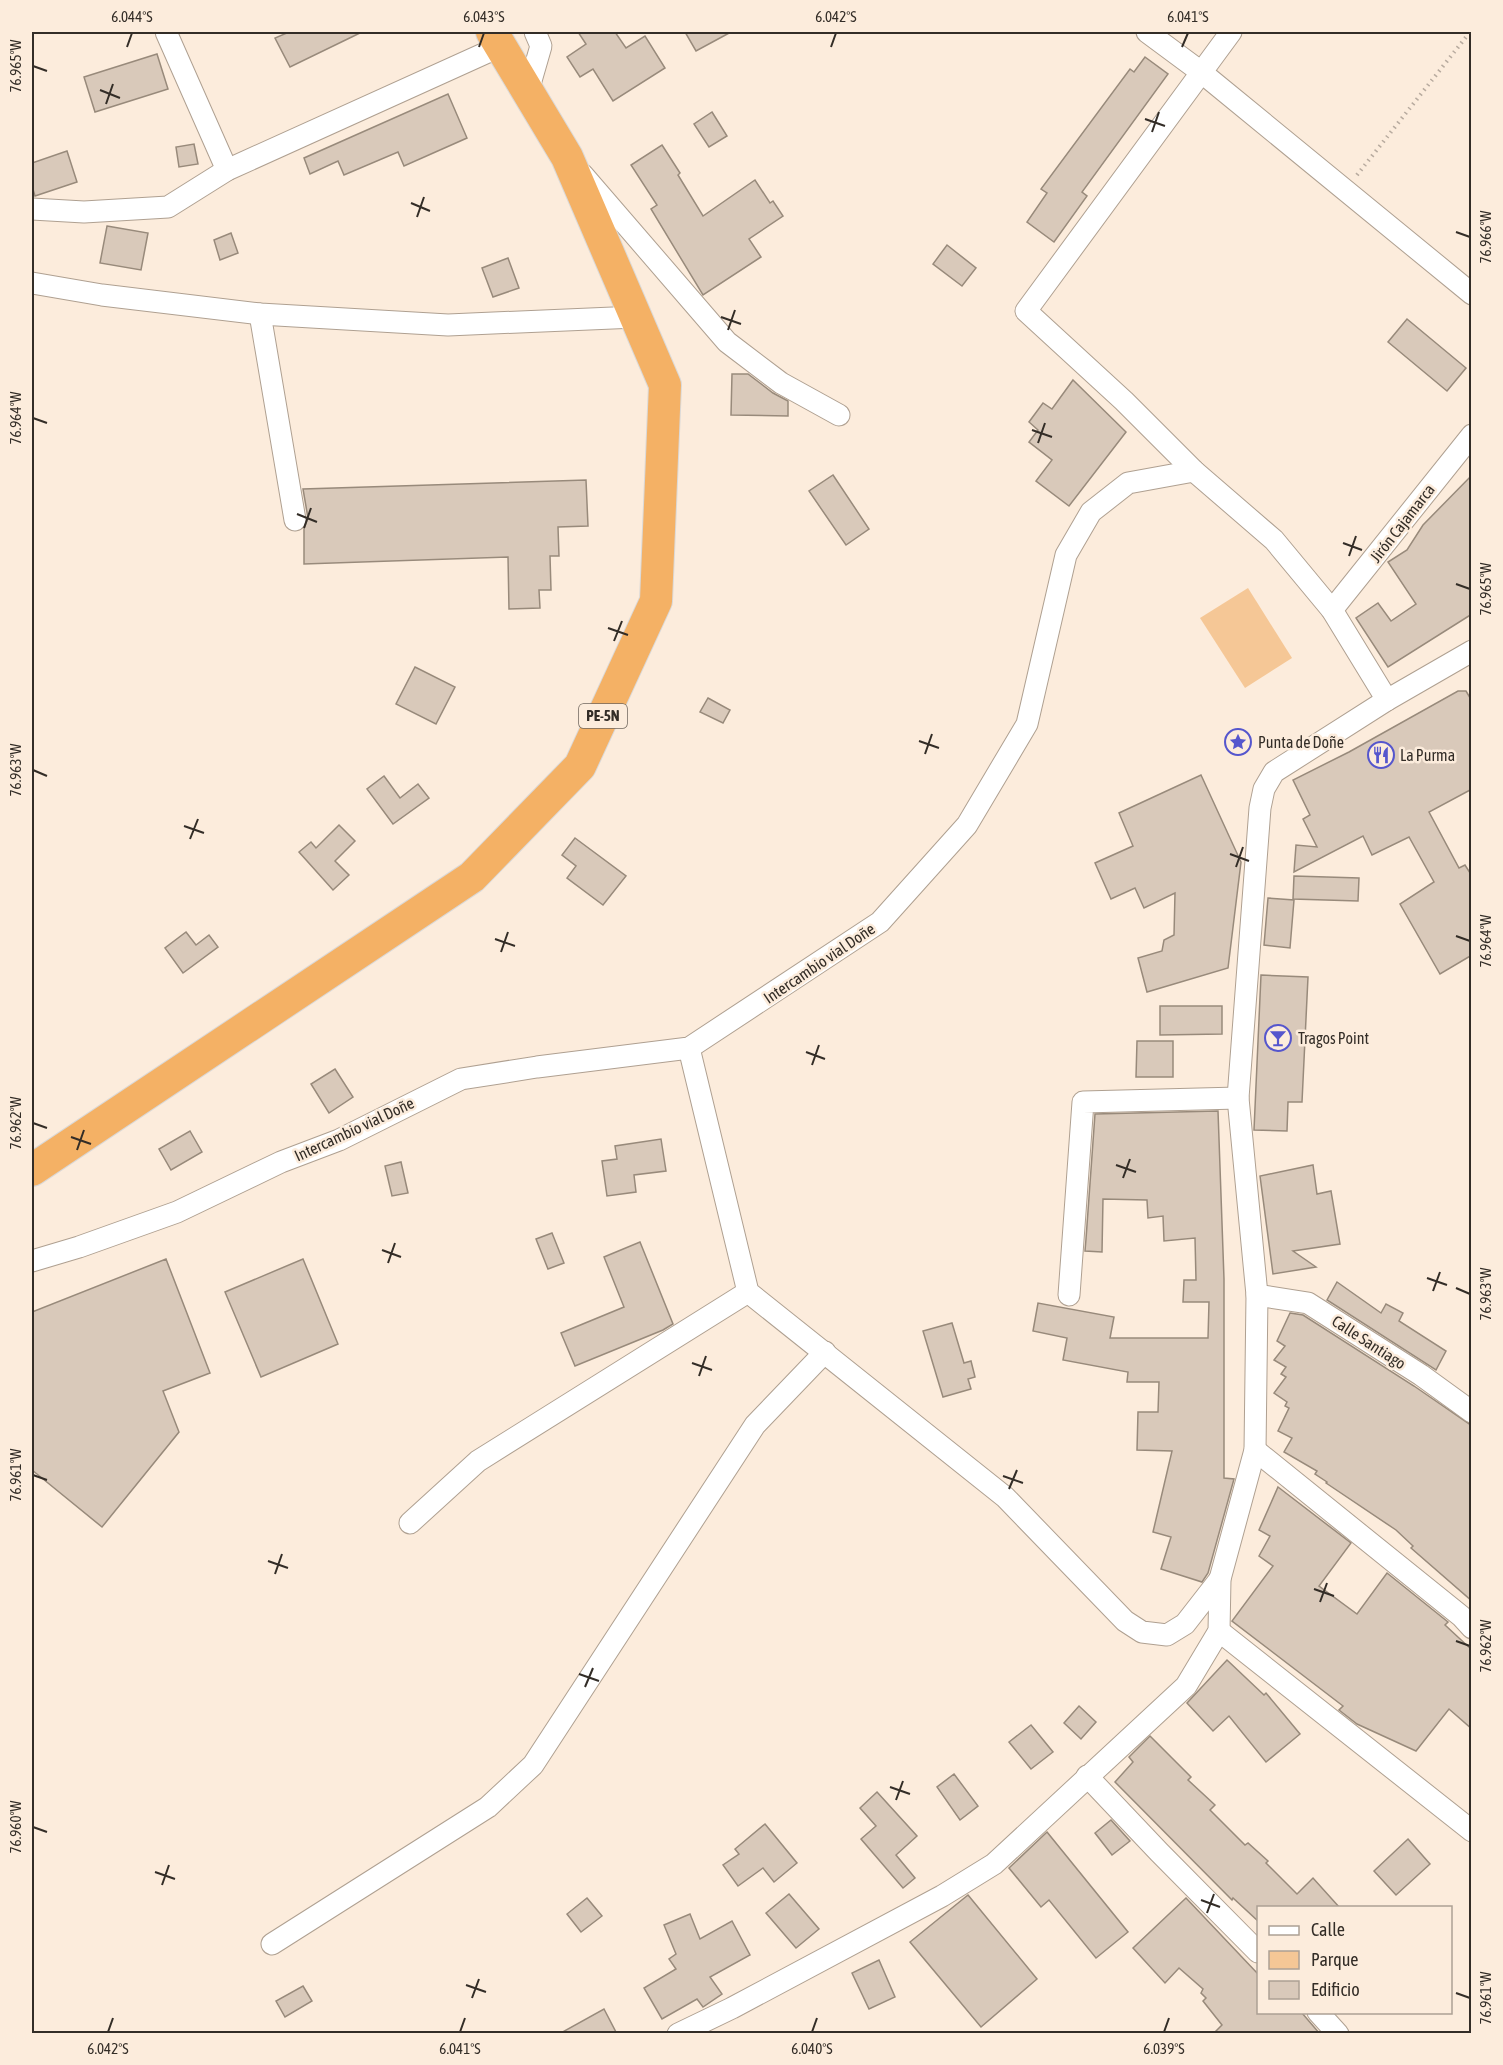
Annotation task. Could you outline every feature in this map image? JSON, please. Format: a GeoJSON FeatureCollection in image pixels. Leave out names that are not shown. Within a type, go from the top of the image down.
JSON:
{"type":"FeatureCollection","features":[{"type":"Feature","properties":{"kind":"highway","name":"PE-5N"},"geometry":{"type":"LineString","coordinates":[[32,1170],[471,877],[579,766],[656,601],[665,385],[567,157],[496,39]]}},
{"type":"Feature","properties":{"kind":"street"},"geometry":{"type":"LineString","coordinates":[[166,32],[227,171]]}},
{"type":"Feature","properties":{"kind":"street"},"geometry":{"type":"LineString","coordinates":[[528,91],[542,46],[536,32]]}},
{"type":"Feature","properties":{"kind":"street"},"geometry":{"type":"LineString","coordinates":[[1147,32],[1201,72],[1472,294]]}},
{"type":"Feature","properties":{"kind":"street"},"geometry":{"type":"LineString","coordinates":[[1231,32],[1026,311],[1124,401],[1194,471],[1274,540],[1332,610],[1387,700]]}},
{"type":"Feature","properties":{"kind":"street"},"geometry":{"type":"LineString","coordinates":[[32,209],[84,212],[168,207],[227,171],[496,39]]}},
{"type":"Feature","properties":{"kind":"street"},"geometry":{"type":"LineString","coordinates":[[567,157],[727,342],[782,383],[839,415]]}},
{"type":"Feature","properties":{"kind":"street"},"geometry":{"type":"LineString","coordinates":[[32,284],[260,314],[448,324],[636,317]]}},
{"type":"Feature","properties":{"kind":"street"},"geometry":{"type":"LineString","coordinates":[[260,314],[295,520]]}},
{"type":"Feature","properties":{"kind":"street","name":"Jirón Cajamarca"},"geometry":{"type":"LineString","coordinates":[[1332,610],[1472,435]]}},
{"type":"Feature","properties":{"kind":"street","name":"Intercambio vial Doñe"},"geometry":{"type":"LineString","coordinates":[[32,1261],[177,1212],[281,1162],[339,1140],[461,1079],[689,1048],[879,922],[968,825],[1027,724],[1066,555],[1091,512],[1128,483],[1194,471]]}},
{"type":"Feature","properties":{"kind":"street"},"geometry":{"type":"LineString","coordinates":[[678,2034],[732,2008],[942,1896],[994,1864],[1186,1686],[1219,1631],[1220,1579],[1255,1450],[1257,1295],[1238,1098],[1260,808],[1264,789],[1274,772],[1387,700],[1469,657]]}},
{"type":"Feature","properties":{"kind":"street"},"geometry":{"type":"LineString","coordinates":[[689,1048],[748,1293],[1005,1497],[1125,1621],[1142,1632],[1167,1635],[1185,1624],[1220,1579]]}},
{"type":"Feature","properties":{"kind":"street"},"geometry":{"type":"LineString","coordinates":[[1069,1295],[1083,1102],[1238,1098]]}},
{"type":"Feature","properties":{"kind":"street"},"geometry":{"type":"LineString","coordinates":[[410,1523],[478,1461],[748,1293]]}},
{"type":"Feature","properties":{"kind":"street","name":"Calle Santiago"},"geometry":{"type":"LineString","coordinates":[[1257,1295],[1308,1303],[1421,1375],[1472,1412]]}},
{"type":"Feature","properties":{"kind":"street"},"geometry":{"type":"LineString","coordinates":[[272,1944],[488,1807],[533,1765],[755,1425],[825,1352]]}},
{"type":"Feature","properties":{"kind":"street"},"geometry":{"type":"LineString","coordinates":[[1255,1450],[1468,1617]]}},
{"type":"Feature","properties":{"kind":"street"},"geometry":{"type":"LineString","coordinates":[[1219,1631],[1472,1832]]}},
{"type":"Feature","properties":{"kind":"street"},"geometry":{"type":"LineString","coordinates":[[1087,1776],[1257,1951]]}},
{"type":"Feature","properties":{"kind":"street"},"geometry":{"type":"LineString","coordinates":[[1319,2014],[1338,2034]]}},
{"type":"Feature","properties":{"kind":"path"},"geometry":{"type":"LineString","coordinates":[[1345,190],[1470,32]]}},
{"type":"Feature","properties":{"kind":"green space"},"geometry":{"type":"Polygon","coordinates":[[[1248,588],[1292,658],[1245,688],[1200,618],[1248,588]]]}},
{"type":"Feature","properties":{"kind":"building"},"geometry":{"type":"Polygon","coordinates":[[[289,32],[362,32],[290,67],[275,38],[289,32]]]}},
{"type":"Feature","properties":{"kind":"building"},"geometry":{"type":"Polygon","coordinates":[[[578,32],[615,32],[626,48],[645,36],[665,68],[613,101],[593,69],[580,77],[567,57],[586,44],[578,32]]]}},
{"type":"Feature","properties":{"kind":"building"},"geometry":{"type":"Polygon","coordinates":[[[685,32],[731,32],[696,51],[685,32]]]}},
{"type":"Feature","properties":{"kind":"building"},"geometry":{"type":"Polygon","coordinates":[[[157,54],[168,89],[95,112],[84,77],[157,54]]]}},
{"type":"Feature","properties":{"kind":"building"},"geometry":{"type":"Polygon","coordinates":[[[1145,57],[1168,74],[1082,192],[1087,196],[1054,242],[1027,222],[1047,193],[1041,189],[1130,69],[1134,72],[1145,57]]]}},
{"type":"Feature","properties":{"kind":"building"},"geometry":{"type":"Polygon","coordinates":[[[448,94],[467,138],[404,166],[398,152],[344,175],[338,161],[310,174],[304,158],[448,94]]]}},
{"type":"Feature","properties":{"kind":"building"},"geometry":{"type":"Polygon","coordinates":[[[712,112],[727,136],[709,147],[694,124],[712,112]]]}},
{"type":"Feature","properties":{"kind":"building"},"geometry":{"type":"Polygon","coordinates":[[[194,144],[198,164],[179,167],[176,147],[194,144]]]}},
{"type":"Feature","properties":{"kind":"building"},"geometry":{"type":"Polygon","coordinates":[[[662,145],[703,216],[755,180],[770,203],[773,201],[783,216],[749,239],[761,257],[703,295],[651,209],[657,205],[631,165],[662,145]]]}},
{"type":"Feature","properties":{"kind":"building"},"geometry":{"type":"Polygon","coordinates":[[[67,151],[77,182],[35,196],[32,186],[32,163],[67,151]]]}},
{"type":"Feature","properties":{"kind":"building"},"geometry":{"type":"Polygon","coordinates":[[[107,226],[148,233],[141,270],[100,263],[107,226]]]}},
{"type":"Feature","properties":{"kind":"building"},"geometry":{"type":"Polygon","coordinates":[[[231,233],[238,253],[220,260],[214,240],[231,233]]]}},
{"type":"Feature","properties":{"kind":"building"},"geometry":{"type":"Polygon","coordinates":[[[947,245],[976,268],[962,286],[933,264],[947,245]]]}},
{"type":"Feature","properties":{"kind":"building"},"geometry":{"type":"Polygon","coordinates":[[[508,258],[519,288],[493,297],[482,268],[508,258]]]}},
{"type":"Feature","properties":{"kind":"building"},"geometry":{"type":"Polygon","coordinates":[[[1407,319],[1466,368],[1447,391],[1388,342],[1407,319]]]}},
{"type":"Feature","properties":{"kind":"building"},"geometry":{"type":"Polygon","coordinates":[[[732,374],[748,374],[788,401],[788,416],[731,415],[732,374]]]}},
{"type":"Feature","properties":{"kind":"building"},"geometry":{"type":"Polygon","coordinates":[[[1073,380],[1126,432],[1069,506],[1036,481],[1052,460],[1029,442],[1038,430],[1029,422],[1043,403],[1052,409],[1073,380]]]}},
{"type":"Feature","properties":{"kind":"building"},"geometry":{"type":"Polygon","coordinates":[[[833,475],[869,529],[846,545],[809,491],[833,475]]]}},
{"type":"Feature","properties":{"kind":"building"},"geometry":{"type":"Polygon","coordinates":[[[1472,475],[1472,614],[1388,667],[1356,618],[1378,603],[1391,621],[1416,604],[1388,562],[1407,550],[1423,525],[1472,475]]]}},
{"type":"Feature","properties":{"kind":"building"},"geometry":{"type":"Polygon","coordinates":[[[586,480],[588,526],[558,527],[559,556],[550,556],[551,590],[539,590],[540,608],[509,609],[508,557],[304,564],[304,529],[308,518],[303,489],[586,480]]]}},
{"type":"Feature","properties":{"kind":"building"},"geometry":{"type":"Polygon","coordinates":[[[415,667],[455,687],[436,724],[396,704],[415,667]]]}},
{"type":"Feature","properties":{"kind":"building"},"geometry":{"type":"Polygon","coordinates":[[[1458,691],[1466,691],[1472,701],[1472,789],[1429,812],[1459,868],[1465,865],[1472,876],[1472,955],[1440,974],[1400,904],[1434,882],[1409,837],[1372,855],[1363,836],[1294,872],[1296,845],[1317,847],[1303,819],[1310,815],[1293,780],[1349,752],[1458,691]]]}},
{"type":"Feature","properties":{"kind":"building"},"geometry":{"type":"Polygon","coordinates":[[[708,698],[730,710],[723,723],[700,712],[708,698]]]}},
{"type":"Feature","properties":{"kind":"building"},"geometry":{"type":"Polygon","coordinates":[[[1201,775],[1241,862],[1228,968],[1147,992],[1138,958],[1162,951],[1164,940],[1174,935],[1175,893],[1144,908],[1135,888],[1111,899],[1095,863],[1133,846],[1119,813],[1201,775]]]}},
{"type":"Feature","properties":{"kind":"building"},"geometry":{"type":"Polygon","coordinates":[[[384,776],[400,798],[418,784],[429,798],[393,824],[367,789],[384,776]]]}},
{"type":"Feature","properties":{"kind":"building"},"geometry":{"type":"Polygon","coordinates":[[[339,825],[355,841],[335,861],[349,875],[333,890],[299,852],[311,842],[316,848],[339,825]]]}},
{"type":"Feature","properties":{"kind":"building"},"geometry":{"type":"Polygon","coordinates":[[[575,838],[626,876],[603,905],[567,878],[576,866],[562,855],[575,838]]]}},
{"type":"Feature","properties":{"kind":"building"},"geometry":{"type":"Polygon","coordinates":[[[1294,876],[1359,878],[1358,901],[1293,899],[1294,876]]]}},
{"type":"Feature","properties":{"kind":"building"},"geometry":{"type":"Polygon","coordinates":[[[1268,898],[1294,900],[1290,948],[1264,945],[1268,898]]]}},
{"type":"Feature","properties":{"kind":"building"},"geometry":{"type":"Polygon","coordinates":[[[186,932],[196,945],[209,935],[218,947],[183,973],[165,948],[186,932]]]}},
{"type":"Feature","properties":{"kind":"building"},"geometry":{"type":"Polygon","coordinates":[[[1261,975],[1308,977],[1302,1102],[1288,1102],[1287,1131],[1254,1130],[1261,975]]]}},
{"type":"Feature","properties":{"kind":"building"},"geometry":{"type":"Polygon","coordinates":[[[1160,1006],[1222,1006],[1222,1034],[1160,1035],[1160,1006]]]}},
{"type":"Feature","properties":{"kind":"building"},"geometry":{"type":"Polygon","coordinates":[[[1137,1041],[1173,1041],[1173,1077],[1136,1077],[1137,1041]]]}},
{"type":"Feature","properties":{"kind":"building"},"geometry":{"type":"Polygon","coordinates":[[[335,1069],[353,1097],[329,1113],[311,1084],[335,1069]]]}},
{"type":"Feature","properties":{"kind":"building"},"geometry":{"type":"Polygon","coordinates":[[[1218,1111],[1224,1279],[1224,1478],[1234,1479],[1208,1573],[1202,1582],[1161,1569],[1171,1537],[1153,1532],[1172,1451],[1137,1450],[1138,1412],[1158,1412],[1159,1382],[1127,1382],[1128,1372],[1063,1360],[1067,1338],[1033,1331],[1038,1303],[1114,1317],[1110,1338],[1208,1338],[1209,1302],[1183,1302],[1184,1280],[1196,1280],[1195,1238],[1164,1241],[1163,1216],[1148,1218],[1147,1200],[1103,1199],[1102,1252],[1085,1251],[1095,1114],[1218,1111]]]}},
{"type":"Feature","properties":{"kind":"building"},"geometry":{"type":"Polygon","coordinates":[[[190,1131],[202,1152],[171,1170],[159,1149],[190,1131]]]}},
{"type":"Feature","properties":{"kind":"building"},"geometry":{"type":"Polygon","coordinates":[[[661,1139],[666,1171],[634,1175],[636,1192],[607,1196],[602,1161],[617,1159],[615,1146],[661,1139]]]}},
{"type":"Feature","properties":{"kind":"building"},"geometry":{"type":"Polygon","coordinates":[[[401,1162],[408,1193],[392,1196],[385,1166],[401,1162]]]}},
{"type":"Feature","properties":{"kind":"building"},"geometry":{"type":"Polygon","coordinates":[[[1313,1165],[1317,1194],[1331,1191],[1340,1244],[1293,1251],[1316,1267],[1273,1274],[1260,1176],[1313,1165]]]}},
{"type":"Feature","properties":{"kind":"building"},"geometry":{"type":"Polygon","coordinates":[[[552,1233],[564,1263],[548,1269],[536,1239],[552,1233]]]}},
{"type":"Feature","properties":{"kind":"building"},"geometry":{"type":"Polygon","coordinates":[[[640,1242],[673,1324],[575,1366],[561,1333],[624,1307],[604,1257],[640,1242]]]}},
{"type":"Feature","properties":{"kind":"building"},"geometry":{"type":"Polygon","coordinates":[[[166,1259],[210,1373],[163,1391],[179,1432],[102,1527],[32,1470],[32,1312],[166,1259]]]}},
{"type":"Feature","properties":{"kind":"building"},"geometry":{"type":"Polygon","coordinates":[[[303,1259],[338,1344],[261,1377],[225,1292],[303,1259]]]}},
{"type":"Feature","properties":{"kind":"building"},"geometry":{"type":"Polygon","coordinates":[[[1337,1282],[1381,1313],[1386,1304],[1403,1313],[1399,1321],[1446,1351],[1436,1370],[1327,1300],[1337,1282]]]}},
{"type":"Feature","properties":{"kind":"building"},"geometry":{"type":"Polygon","coordinates":[[[1290,1313],[1303,1315],[1472,1426],[1472,1601],[1411,1548],[1413,1546],[1396,1530],[1326,1483],[1315,1474],[1317,1471],[1284,1452],[1292,1438],[1278,1431],[1289,1408],[1285,1406],[1287,1402],[1274,1393],[1286,1377],[1281,1374],[1286,1367],[1274,1360],[1285,1346],[1277,1341],[1290,1313]]]}},
{"type":"Feature","properties":{"kind":"building"},"geometry":{"type":"Polygon","coordinates":[[[952,1323],[964,1363],[971,1361],[975,1377],[968,1379],[971,1389],[943,1397],[923,1331],[952,1323]]]}},
{"type":"Feature","properties":{"kind":"building"},"geometry":{"type":"Polygon","coordinates":[[[1278,1487],[1351,1543],[1319,1586],[1357,1614],[1387,1573],[1448,1622],[1445,1625],[1472,1650],[1472,1729],[1449,1709],[1416,1751],[1357,1724],[1339,1710],[1343,1706],[1232,1621],[1273,1566],[1259,1556],[1270,1536],[1259,1530],[1278,1487]]]}},
{"type":"Feature","properties":{"kind":"building"},"geometry":{"type":"Polygon","coordinates":[[[1227,1660],[1264,1695],[1266,1693],[1300,1734],[1266,1762],[1229,1716],[1213,1731],[1187,1703],[1227,1660]]]}},
{"type":"Feature","properties":{"kind":"building"},"geometry":{"type":"Polygon","coordinates":[[[1079,1706],[1096,1722],[1081,1739],[1064,1723],[1079,1706]]]}},
{"type":"Feature","properties":{"kind":"building"},"geometry":{"type":"Polygon","coordinates":[[[1031,1725],[1053,1752],[1031,1769],[1009,1742],[1031,1725]]]}},
{"type":"Feature","properties":{"kind":"building"},"geometry":{"type":"Polygon","coordinates":[[[1150,1736],[1191,1777],[1188,1780],[1215,1805],[1210,1810],[1245,1845],[1248,1843],[1268,1861],[1266,1863],[1297,1894],[1313,1878],[1338,1906],[1257,1906],[1257,1920],[1233,1898],[1232,1900],[1115,1782],[1133,1762],[1129,1757],[1150,1736]]]}},
{"type":"Feature","properties":{"kind":"building"},"geometry":{"type":"Polygon","coordinates":[[[954,1774],[978,1806],[960,1820],[937,1787],[954,1774]]]}},
{"type":"Feature","properties":{"kind":"building"},"geometry":{"type":"Polygon","coordinates":[[[877,1792],[917,1836],[896,1855],[915,1878],[903,1888],[861,1839],[876,1826],[860,1808],[877,1792]]]}},
{"type":"Feature","properties":{"kind":"building"},"geometry":{"type":"Polygon","coordinates":[[[1111,1820],[1130,1841],[1112,1855],[1095,1833],[1111,1820]]]}},
{"type":"Feature","properties":{"kind":"building"},"geometry":{"type":"Polygon","coordinates":[[[765,1824],[797,1863],[774,1882],[763,1868],[738,1886],[723,1865],[739,1854],[735,1849],[765,1824]]]}},
{"type":"Feature","properties":{"kind":"building"},"geometry":{"type":"Polygon","coordinates":[[[1047,1832],[1128,1932],[1096,1958],[1049,1900],[1041,1907],[1009,1868],[1047,1832]]]}},
{"type":"Feature","properties":{"kind":"building"},"geometry":{"type":"Polygon","coordinates":[[[1408,1839],[1430,1864],[1396,1895],[1374,1871],[1408,1839]]]}},
{"type":"Feature","properties":{"kind":"building"},"geometry":{"type":"Polygon","coordinates":[[[789,1894],[819,1929],[796,1948],[766,1913],[789,1894]]]}},
{"type":"Feature","properties":{"kind":"building"},"geometry":{"type":"Polygon","coordinates":[[[968,1895],[1037,1979],[981,2027],[910,1942],[968,1895]]]}},
{"type":"Feature","properties":{"kind":"building"},"geometry":{"type":"Polygon","coordinates":[[[587,1898],[602,1916],[581,1932],[567,1914],[587,1898]]]}},
{"type":"Feature","properties":{"kind":"building"},"geometry":{"type":"Polygon","coordinates":[[[1186,1898],[1257,1973],[1257,2014],[1303,2014],[1320,2034],[1213,2034],[1222,2025],[1203,2001],[1206,1998],[1201,1993],[1203,1989],[1179,1968],[1165,1983],[1133,1948],[1186,1898]]]}},
{"type":"Feature","properties":{"kind":"building"},"geometry":{"type":"Polygon","coordinates":[[[690,1914],[700,1939],[732,1921],[750,1955],[710,1977],[722,1994],[703,2007],[697,1999],[662,2019],[644,1988],[676,1969],[669,1959],[676,1954],[664,1925],[690,1914]]]}},
{"type":"Feature","properties":{"kind":"building"},"geometry":{"type":"Polygon","coordinates":[[[879,1960],[895,1997],[869,2009],[852,1973],[879,1960]]]}},
{"type":"Feature","properties":{"kind":"building"},"geometry":{"type":"Polygon","coordinates":[[[303,1986],[312,2001],[285,2017],[276,2001],[303,1986]]]}},
{"type":"Feature","properties":{"kind":"building"},"geometry":{"type":"Polygon","coordinates":[[[604,2009],[617,2034],[559,2034],[604,2009]]]}},
{"type":"Feature","properties":{"kind":"place","name":"Punta de Doñe"},"geometry":{"type":"Point","coordinates":[1238,742]}},
{"type":"Feature","properties":{"kind":"place","name":"La Purma"},"geometry":{"type":"Point","coordinates":[1381,755]}},
{"type":"Feature","properties":{"kind":"place","name":"Tragos Point"},"geometry":{"type":"Point","coordinates":[1278,1038]}}]}
